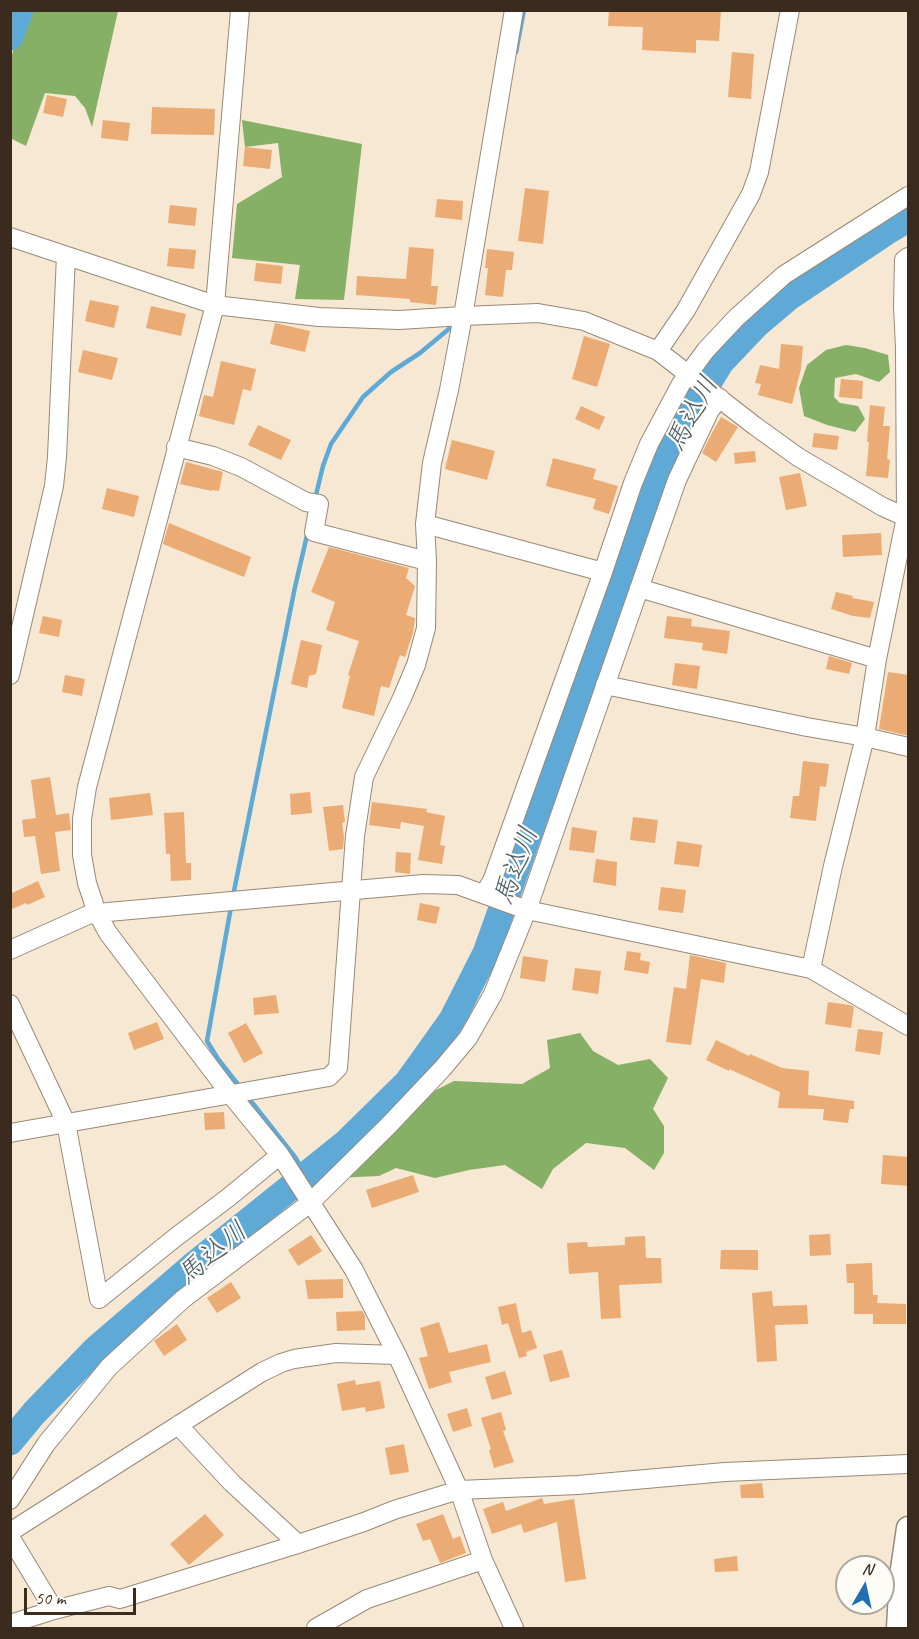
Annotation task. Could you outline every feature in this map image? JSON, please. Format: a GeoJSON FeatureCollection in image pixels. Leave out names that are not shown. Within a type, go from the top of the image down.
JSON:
{"type":"FeatureCollection","features":[{"type":"Feature","properties":{"kind":"street"},"geometry":{"type":"LineString","coordinates":[[240,10],[214,305],[87,787],[82,819],[82,855],[87,883],[97,913],[108,933],[280,1155],[354,1270],[398,1355],[459,1490],[483,1560],[514,1629]]}},
{"type":"Feature","properties":{"kind":"street"},"geometry":{"type":"LineString","coordinates":[[10,1133],[329,1077],[338,1068],[355,836],[364,777],[416,665],[426,628],[428,561],[424,524],[432,463],[463,316],[514,10]]}},
{"type":"Feature","properties":{"kind":"street"},"geometry":{"type":"LineString","coordinates":[[658,351],[686,310],[750,194],[759,172],[790,10]]}},
{"type":"Feature","properties":{"kind":"street"},"geometry":{"type":"LineString","coordinates":[[486,895],[633,483],[668,407],[706,350],[736,318],[784,275],[909,196]]}},
{"type":"Feature","properties":{"kind":"street"},"geometry":{"type":"LineString","coordinates":[[10,237],[214,305],[319,317],[399,320],[538,314],[584,321],[658,351],[798,457],[883,507],[907,517]]}},
{"type":"Feature","properties":{"kind":"street"},"geometry":{"type":"LineString","coordinates":[[10,675],[54,486],[66,256]]}},
{"type":"Feature","properties":{"kind":"street"},"geometry":{"type":"LineString","coordinates":[[811,969],[833,866],[865,737],[878,659],[907,517],[907,348],[903,306],[904,260],[909,257]]}},
{"type":"Feature","properties":{"kind":"street"},"geometry":{"type":"LineString","coordinates":[[10,1500],[46,1444],[110,1367],[183,1299],[308,1200],[389,1125],[468,1038],[493,994],[527,910],[677,480],[710,410],[720,398]]}},
{"type":"Feature","properties":{"kind":"street"},"geometry":{"type":"LineString","coordinates":[[176,447],[213,456],[241,467],[313,503],[314,532],[428,561]]}},
{"type":"Feature","properties":{"kind":"street"},"geometry":{"type":"LineString","coordinates":[[424,524],[603,572]]}},
{"type":"Feature","properties":{"kind":"street"},"geometry":{"type":"LineString","coordinates":[[639,588],[878,659]]}},
{"type":"Feature","properties":{"kind":"street"},"geometry":{"type":"LineString","coordinates":[[605,685],[909,747]]}},
{"type":"Feature","properties":{"kind":"street"},"geometry":{"type":"LineString","coordinates":[[10,950],[97,913],[423,884],[458,885],[527,910],[811,969],[909,1026]]}},
{"type":"Feature","properties":{"kind":"street"},"geometry":{"type":"LineString","coordinates":[[10,1004],[66,1123],[99,1299],[280,1155]]}},
{"type":"Feature","properties":{"kind":"street"},"geometry":{"type":"LineString","coordinates":[[10,1532],[262,1372],[287,1361],[336,1353],[398,1355]]}},
{"type":"Feature","properties":{"kind":"street"},"geometry":{"type":"LineString","coordinates":[[178,1425],[232,1483],[297,1544]]}},
{"type":"Feature","properties":{"kind":"street"},"geometry":{"type":"LineString","coordinates":[[10,1624],[109,1596],[120,1599],[297,1544],[459,1490],[578,1485],[725,1472],[909,1464]]}},
{"type":"Feature","properties":{"kind":"street"},"geometry":{"type":"LineString","coordinates":[[898,1629],[901,1576],[909,1528]]}},
{"type":"Feature","properties":{"kind":"street"},"geometry":{"type":"LineString","coordinates":[[10,1537],[54,1610]]}},
{"type":"Feature","properties":{"kind":"street"},"geometry":{"type":"LineString","coordinates":[[316,1629],[367,1599],[483,1560]]}},
{"type":"Feature","properties":{"kind":"green space"},"geometry":{"type":"Polygon","coordinates":[[[25,11],[118,11],[92,127],[85,108],[75,96],[45,93],[26,146],[10,138],[11,58],[25,11]]]}},
{"type":"Feature","properties":{"kind":"green space"},"geometry":{"type":"Polygon","coordinates":[[[242,120],[362,144],[344,300],[295,299],[300,265],[232,258],[237,204],[282,177],[278,143],[245,147],[242,120]]]}},
{"type":"Feature","properties":{"kind":"green space"},"geometry":{"type":"Polygon","coordinates":[[[846,345],[888,355],[890,372],[879,382],[856,374],[835,378],[834,397],[840,403],[858,406],[865,419],[855,432],[804,416],[799,388],[807,365],[826,350],[846,345]]]}},
{"type":"Feature","properties":{"kind":"green space"},"geometry":{"type":"Polygon","coordinates":[[[580,1033],[593,1051],[618,1065],[650,1059],[668,1078],[653,1109],[664,1126],[664,1153],[654,1170],[625,1148],[586,1143],[553,1169],[542,1189],[505,1165],[435,1178],[396,1168],[379,1176],[335,1178],[428,1094],[454,1081],[522,1084],[550,1068],[547,1040],[580,1033]]]}},
{"type":"Feature","properties":{"kind":"building"},"geometry":{"type":"Polygon","coordinates":[[[609,10],[721,10],[719,41],[696,40],[696,53],[642,50],[643,27],[608,26],[609,10]]]}},
{"type":"Feature","properties":{"kind":"building"},"geometry":{"type":"Polygon","coordinates":[[[732,52],[754,54],[751,99],[728,97],[732,52]]]}},
{"type":"Feature","properties":{"kind":"building"},"geometry":{"type":"Polygon","coordinates":[[[47,95],[67,99],[63,117],[43,113],[47,95]]]}},
{"type":"Feature","properties":{"kind":"building"},"geometry":{"type":"Polygon","coordinates":[[[152,107],[215,109],[214,135],[151,134],[152,107]]]}},
{"type":"Feature","properties":{"kind":"building"},"geometry":{"type":"Polygon","coordinates":[[[103,120],[130,123],[128,141],[101,138],[103,120]]]}},
{"type":"Feature","properties":{"kind":"building"},"geometry":{"type":"Polygon","coordinates":[[[245,147],[272,150],[270,169],[243,166],[245,147]]]}},
{"type":"Feature","properties":{"kind":"building"},"geometry":{"type":"Polygon","coordinates":[[[525,188],[549,191],[543,244],[518,241],[525,188]]]}},
{"type":"Feature","properties":{"kind":"building"},"geometry":{"type":"Polygon","coordinates":[[[437,199],[463,201],[462,220],[435,217],[437,199]]]}},
{"type":"Feature","properties":{"kind":"building"},"geometry":{"type":"Polygon","coordinates":[[[170,205],[197,208],[195,226],[168,223],[170,205]]]}},
{"type":"Feature","properties":{"kind":"building"},"geometry":{"type":"Polygon","coordinates":[[[409,247],[434,249],[431,286],[438,286],[436,305],[410,302],[410,299],[356,295],[357,276],[406,279],[409,247]]]}},
{"type":"Feature","properties":{"kind":"building"},"geometry":{"type":"Polygon","coordinates":[[[169,248],[196,250],[194,269],[167,266],[169,248]]]}},
{"type":"Feature","properties":{"kind":"building"},"geometry":{"type":"Polygon","coordinates":[[[487,249],[514,252],[512,270],[506,270],[503,297],[485,295],[488,268],[485,268],[487,249]]]}},
{"type":"Feature","properties":{"kind":"building"},"geometry":{"type":"Polygon","coordinates":[[[256,263],[283,266],[281,284],[254,281],[256,263]]]}},
{"type":"Feature","properties":{"kind":"building"},"geometry":{"type":"Polygon","coordinates":[[[90,300],[119,306],[114,328],[85,321],[90,300]]]}},
{"type":"Feature","properties":{"kind":"building"},"geometry":{"type":"Polygon","coordinates":[[[151,306],[186,314],[181,336],[146,328],[151,306]]]}},
{"type":"Feature","properties":{"kind":"building"},"geometry":{"type":"Polygon","coordinates":[[[275,323],[310,331],[305,352],[270,344],[275,323]]]}},
{"type":"Feature","properties":{"kind":"building"},"geometry":{"type":"Polygon","coordinates":[[[584,336],[610,344],[597,387],[572,379],[584,336]]]}},
{"type":"Feature","properties":{"kind":"building"},"geometry":{"type":"Polygon","coordinates":[[[781,344],[803,346],[801,369],[792,404],[758,395],[761,384],[755,383],[760,365],[779,369],[781,344]]]}},
{"type":"Feature","properties":{"kind":"building"},"geometry":{"type":"Polygon","coordinates":[[[83,350],[118,358],[112,380],[78,372],[83,350]]]}},
{"type":"Feature","properties":{"kind":"building"},"geometry":{"type":"Polygon","coordinates":[[[221,361],[256,369],[251,391],[243,389],[234,425],[199,416],[204,395],[213,397],[221,361]]]}},
{"type":"Feature","properties":{"kind":"building"},"geometry":{"type":"Polygon","coordinates":[[[841,379],[863,381],[862,399],[839,397],[841,379]]]}},
{"type":"Feature","properties":{"kind":"building"},"geometry":{"type":"Polygon","coordinates":[[[870,405],[885,407],[883,426],[890,426],[888,478],[866,476],[870,405]]]}},
{"type":"Feature","properties":{"kind":"building"},"geometry":{"type":"Polygon","coordinates":[[[581,406],[605,417],[599,430],[575,419],[581,406]]]}},
{"type":"Feature","properties":{"kind":"building"},"geometry":{"type":"Polygon","coordinates":[[[721,417],[738,427],[716,462],[702,453],[721,417]]]}},
{"type":"Feature","properties":{"kind":"building"},"geometry":{"type":"Polygon","coordinates":[[[258,425],[291,440],[281,460],[248,445],[258,425]]]}},
{"type":"Feature","properties":{"kind":"building"},"geometry":{"type":"Polygon","coordinates":[[[814,433],[839,436],[837,450],[812,447],[814,433]]]}},
{"type":"Feature","properties":{"kind":"building"},"geometry":{"type":"Polygon","coordinates":[[[452,440],[495,451],[487,480],[445,469],[452,440]]]}},
{"type":"Feature","properties":{"kind":"building"},"geometry":{"type":"Polygon","coordinates":[[[755,451],[756,462],[735,464],[734,453],[755,451]]]}},
{"type":"Feature","properties":{"kind":"building"},"geometry":{"type":"Polygon","coordinates":[[[553,458],[596,469],[593,479],[618,486],[609,514],[593,509],[596,499],[546,486],[553,458]]]}},
{"type":"Feature","properties":{"kind":"building"},"geometry":{"type":"Polygon","coordinates":[[[186,462],[223,472],[219,491],[180,484],[186,462]]]}},
{"type":"Feature","properties":{"kind":"building"},"geometry":{"type":"Polygon","coordinates":[[[800,473],[807,506],[786,510],[779,477],[800,473]]]}},
{"type":"Feature","properties":{"kind":"building"},"geometry":{"type":"Polygon","coordinates":[[[107,488],[139,496],[134,517],[102,509],[107,488]]]}},
{"type":"Feature","properties":{"kind":"building"},"geometry":{"type":"Polygon","coordinates":[[[169,523],[251,557],[244,577],[163,544],[169,523]]]}},
{"type":"Feature","properties":{"kind":"building"},"geometry":{"type":"Polygon","coordinates":[[[881,533],[882,555],[843,557],[842,535],[881,533]]]}},
{"type":"Feature","properties":{"kind":"building"},"geometry":{"type":"Polygon","coordinates":[[[329,547],[409,568],[406,578],[415,586],[406,615],[415,618],[413,633],[405,657],[400,655],[389,688],[381,686],[374,716],[342,708],[350,676],[348,675],[359,641],[326,630],[335,602],[311,592],[329,547]]]}},
{"type":"Feature","properties":{"kind":"building"},"geometry":{"type":"Polygon","coordinates":[[[836,592],[874,602],[870,618],[853,616],[831,609],[836,592]]]}},
{"type":"Feature","properties":{"kind":"building"},"geometry":{"type":"Polygon","coordinates":[[[43,616],[62,620],[59,637],[39,633],[43,616]]]}},
{"type":"Feature","properties":{"kind":"building"},"geometry":{"type":"Polygon","coordinates":[[[667,616],[692,619],[691,626],[730,631],[727,654],[702,650],[703,643],[664,638],[667,616]]]}},
{"type":"Feature","properties":{"kind":"building"},"geometry":{"type":"Polygon","coordinates":[[[301,640],[322,645],[316,674],[309,676],[307,688],[291,684],[301,640]]]}},
{"type":"Feature","properties":{"kind":"building"},"geometry":{"type":"Polygon","coordinates":[[[829,656],[852,663],[849,674],[826,669],[829,656]]]}},
{"type":"Feature","properties":{"kind":"building"},"geometry":{"type":"Polygon","coordinates":[[[675,663],[700,666],[697,689],[672,685],[675,663]]]}},
{"type":"Feature","properties":{"kind":"building"},"geometry":{"type":"Polygon","coordinates":[[[888,672],[909,675],[909,736],[879,729],[888,672]]]}},
{"type":"Feature","properties":{"kind":"building"},"geometry":{"type":"Polygon","coordinates":[[[65,675],[85,679],[82,696],[62,692],[65,675]]]}},
{"type":"Feature","properties":{"kind":"building"},"geometry":{"type":"Polygon","coordinates":[[[803,761],[829,764],[826,787],[820,786],[816,821],[790,818],[793,796],[799,796],[803,761]]]}},
{"type":"Feature","properties":{"kind":"building"},"geometry":{"type":"Polygon","coordinates":[[[50,777],[56,815],[69,813],[71,830],[55,832],[60,871],[41,874],[35,836],[24,837],[22,820],[36,818],[31,780],[50,777]]]}},
{"type":"Feature","properties":{"kind":"building"},"geometry":{"type":"Polygon","coordinates":[[[310,792],[312,813],[291,815],[290,794],[310,792]]]}},
{"type":"Feature","properties":{"kind":"building"},"geometry":{"type":"Polygon","coordinates":[[[150,793],[153,815],[111,820],[109,798],[150,793]]]}},
{"type":"Feature","properties":{"kind":"building"},"geometry":{"type":"Polygon","coordinates":[[[372,802],[427,809],[426,812],[445,816],[440,845],[445,846],[442,864],[418,860],[424,826],[401,822],[400,829],[369,825],[372,802]]]}},
{"type":"Feature","properties":{"kind":"building"},"geometry":{"type":"Polygon","coordinates":[[[343,805],[345,822],[342,823],[343,849],[329,851],[323,807],[343,805]]]}},
{"type":"Feature","properties":{"kind":"building"},"geometry":{"type":"Polygon","coordinates":[[[184,812],[186,863],[191,863],[191,880],[171,881],[170,854],[166,854],[164,813],[184,812]]]}},
{"type":"Feature","properties":{"kind":"building"},"geometry":{"type":"Polygon","coordinates":[[[633,817],[658,820],[655,843],[630,840],[633,817]]]}},
{"type":"Feature","properties":{"kind":"building"},"geometry":{"type":"Polygon","coordinates":[[[572,827],[597,831],[594,853],[569,850],[572,827]]]}},
{"type":"Feature","properties":{"kind":"building"},"geometry":{"type":"Polygon","coordinates":[[[677,841],[702,845],[699,867],[674,864],[677,841]]]}},
{"type":"Feature","properties":{"kind":"building"},"geometry":{"type":"Polygon","coordinates":[[[396,852],[411,853],[410,874],[395,872],[396,852]]]}},
{"type":"Feature","properties":{"kind":"building"},"geometry":{"type":"Polygon","coordinates":[[[596,859],[617,862],[616,886],[593,882],[596,859]]]}},
{"type":"Feature","properties":{"kind":"building"},"geometry":{"type":"Polygon","coordinates":[[[38,881],[45,897],[10,910],[10,894],[38,881]]]}},
{"type":"Feature","properties":{"kind":"building"},"geometry":{"type":"Polygon","coordinates":[[[661,887],[686,890],[683,913],[658,910],[661,887]]]}},
{"type":"Feature","properties":{"kind":"building"},"geometry":{"type":"Polygon","coordinates":[[[420,903],[440,907],[436,924],[417,920],[420,903]]]}},
{"type":"Feature","properties":{"kind":"building"},"geometry":{"type":"Polygon","coordinates":[[[627,951],[641,953],[640,960],[650,962],[648,974],[624,970],[627,951]]]}},
{"type":"Feature","properties":{"kind":"building"},"geometry":{"type":"Polygon","coordinates":[[[690,955],[726,963],[724,983],[701,979],[691,1045],[666,1042],[674,987],[686,989],[690,955]]]}},
{"type":"Feature","properties":{"kind":"building"},"geometry":{"type":"Polygon","coordinates":[[[523,956],[548,960],[545,982],[520,978],[523,956]]]}},
{"type":"Feature","properties":{"kind":"building"},"geometry":{"type":"Polygon","coordinates":[[[575,968],[601,971],[598,994],[572,990],[575,968]]]}},
{"type":"Feature","properties":{"kind":"building"},"geometry":{"type":"Polygon","coordinates":[[[276,995],[279,1013],[254,1015],[253,998],[276,995]]]}},
{"type":"Feature","properties":{"kind":"building"},"geometry":{"type":"Polygon","coordinates":[[[828,1002],[854,1007],[851,1028],[825,1024],[828,1002]]]}},
{"type":"Feature","properties":{"kind":"building"},"geometry":{"type":"Polygon","coordinates":[[[157,1022],[164,1039],[134,1050],[128,1033],[157,1022]]]}},
{"type":"Feature","properties":{"kind":"building"},"geometry":{"type":"Polygon","coordinates":[[[246,1023],[263,1053],[244,1063],[228,1033],[246,1023]]]}},
{"type":"Feature","properties":{"kind":"building"},"geometry":{"type":"Polygon","coordinates":[[[858,1029],[883,1032],[880,1055],[855,1051],[858,1029]]]}},
{"type":"Feature","properties":{"kind":"building"},"geometry":{"type":"Polygon","coordinates":[[[716,1040],[749,1056],[750,1054],[782,1068],[809,1071],[808,1095],[854,1101],[854,1109],[850,1109],[848,1123],[823,1120],[824,1109],[778,1108],[780,1092],[706,1060],[716,1040]]]}},
{"type":"Feature","properties":{"kind":"building"},"geometry":{"type":"Polygon","coordinates":[[[224,1112],[225,1129],[205,1130],[204,1113],[224,1112]]]}},
{"type":"Feature","properties":{"kind":"building"},"geometry":{"type":"Polygon","coordinates":[[[883,1155],[909,1157],[909,1186],[881,1184],[883,1155]]]}},
{"type":"Feature","properties":{"kind":"building"},"geometry":{"type":"Polygon","coordinates":[[[413,1175],[419,1192],[372,1208],[366,1190],[413,1175]]]}},
{"type":"Feature","properties":{"kind":"building"},"geometry":{"type":"Polygon","coordinates":[[[830,1234],[831,1255],[810,1256],[809,1235],[830,1234]]]}},
{"type":"Feature","properties":{"kind":"building"},"geometry":{"type":"Polygon","coordinates":[[[311,1235],[322,1251],[298,1266],[288,1250],[311,1235]]]}},
{"type":"Feature","properties":{"kind":"building"},"geometry":{"type":"Polygon","coordinates":[[[645,1236],[646,1258],[661,1258],[662,1283],[619,1285],[621,1318],[601,1319],[598,1272],[569,1274],[567,1243],[587,1242],[588,1247],[625,1245],[625,1237],[645,1236]]]}},
{"type":"Feature","properties":{"kind":"building"},"geometry":{"type":"Polygon","coordinates":[[[721,1250],[758,1250],[758,1270],[720,1269],[721,1250]]]}},
{"type":"Feature","properties":{"kind":"building"},"geometry":{"type":"Polygon","coordinates":[[[872,1263],[873,1295],[878,1295],[877,1303],[906,1304],[906,1324],[873,1324],[873,1314],[854,1314],[854,1283],[847,1283],[846,1264],[872,1263]]]}},
{"type":"Feature","properties":{"kind":"building"},"geometry":{"type":"Polygon","coordinates":[[[343,1279],[343,1298],[308,1299],[305,1280],[343,1279]]]}},
{"type":"Feature","properties":{"kind":"building"},"geometry":{"type":"Polygon","coordinates":[[[231,1282],[241,1298],[217,1313],[207,1298],[231,1282]]]}},
{"type":"Feature","properties":{"kind":"building"},"geometry":{"type":"Polygon","coordinates":[[[772,1291],[773,1306],[807,1305],[808,1324],[775,1325],[777,1361],[757,1362],[752,1293],[772,1291]]]}},
{"type":"Feature","properties":{"kind":"building"},"geometry":{"type":"Polygon","coordinates":[[[516,1303],[522,1333],[531,1330],[537,1348],[526,1352],[527,1356],[519,1358],[508,1323],[502,1325],[498,1307],[516,1303]]]}},
{"type":"Feature","properties":{"kind":"building"},"geometry":{"type":"Polygon","coordinates":[[[362,1311],[365,1316],[365,1330],[337,1331],[336,1312],[362,1311]]]}},
{"type":"Feature","properties":{"kind":"building"},"geometry":{"type":"Polygon","coordinates":[[[439,1322],[449,1353],[487,1344],[491,1362],[449,1372],[452,1382],[429,1389],[419,1358],[428,1356],[420,1328],[439,1322]]]}},
{"type":"Feature","properties":{"kind":"building"},"geometry":{"type":"Polygon","coordinates":[[[177,1324],[187,1340],[164,1356],[154,1341],[177,1324]]]}},
{"type":"Feature","properties":{"kind":"building"},"geometry":{"type":"Polygon","coordinates":[[[562,1350],[570,1377],[550,1382],[543,1355],[562,1350]]]}},
{"type":"Feature","properties":{"kind":"building"},"geometry":{"type":"Polygon","coordinates":[[[505,1371],[512,1394],[492,1400],[485,1377],[505,1371]]]}},
{"type":"Feature","properties":{"kind":"building"},"geometry":{"type":"Polygon","coordinates":[[[355,1380],[356,1385],[380,1381],[385,1408],[366,1412],[365,1407],[342,1411],[337,1384],[355,1380]]]}},
{"type":"Feature","properties":{"kind":"building"},"geometry":{"type":"Polygon","coordinates":[[[467,1408],[472,1426],[453,1432],[447,1414],[467,1408]]]}},
{"type":"Feature","properties":{"kind":"building"},"geometry":{"type":"Polygon","coordinates":[[[501,1412],[506,1430],[503,1431],[514,1462],[494,1468],[489,1450],[491,1449],[481,1418],[501,1412]]]}},
{"type":"Feature","properties":{"kind":"building"},"geometry":{"type":"Polygon","coordinates":[[[404,1444],[409,1472],[390,1475],[385,1448],[404,1444]]]}},
{"type":"Feature","properties":{"kind":"building"},"geometry":{"type":"Polygon","coordinates":[[[762,1483],[764,1498],[741,1498],[740,1485],[762,1483]]]}},
{"type":"Feature","properties":{"kind":"building"},"geometry":{"type":"Polygon","coordinates":[[[542,1498],[544,1504],[574,1499],[586,1579],[565,1582],[557,1522],[524,1533],[521,1524],[492,1534],[483,1509],[503,1502],[506,1511],[542,1498]]]}},
{"type":"Feature","properties":{"kind":"building"},"geometry":{"type":"Polygon","coordinates":[[[205,1514],[224,1535],[189,1565],[170,1544],[205,1514]]]}},
{"type":"Feature","properties":{"kind":"building"},"geometry":{"type":"Polygon","coordinates":[[[443,1514],[453,1539],[460,1536],[466,1553],[440,1563],[430,1539],[423,1541],[416,1524],[443,1514]]]}},
{"type":"Feature","properties":{"kind":"building"},"geometry":{"type":"Polygon","coordinates":[[[737,1556],[738,1571],[715,1572],[714,1559],[737,1556]]]}},
{"type":"Feature","properties":{"kind":"waterway"},"geometry":{"type":"LineString","coordinates":[[10,37],[20,10]]}},
{"type":"Feature","properties":{"kind":"waterway"},"geometry":{"type":"LineString","coordinates":[[516,52],[524,10]]}},
{"type":"Feature","properties":{"kind":"waterway","name":"馬込川"},"geometry":{"type":"LineString","coordinates":[[10,1442],[34,1413],[96,1349],[195,1264],[347,1142],[407,1083],[452,1020],[486,953],[647,504],[673,445],[695,404],[721,362],[756,325],[789,297],[908,219]]}},
{"type":"Feature","properties":{"kind":"waterway"},"geometry":{"type":"LineString","coordinates":[[315,499],[331,444],[363,397],[391,372],[420,353],[450,328]]}},
{"type":"Feature","properties":{"kind":"waterway"},"geometry":{"type":"LineString","coordinates":[[233,896],[308,531]]}},
{"type":"Feature","properties":{"kind":"waterway"},"geometry":{"type":"LineString","coordinates":[[231,907],[207,1041],[240,1087]]}},
{"type":"Feature","properties":{"kind":"waterway"},"geometry":{"type":"LineString","coordinates":[[247,1096],[295,1157],[306,1175]]}}]}
